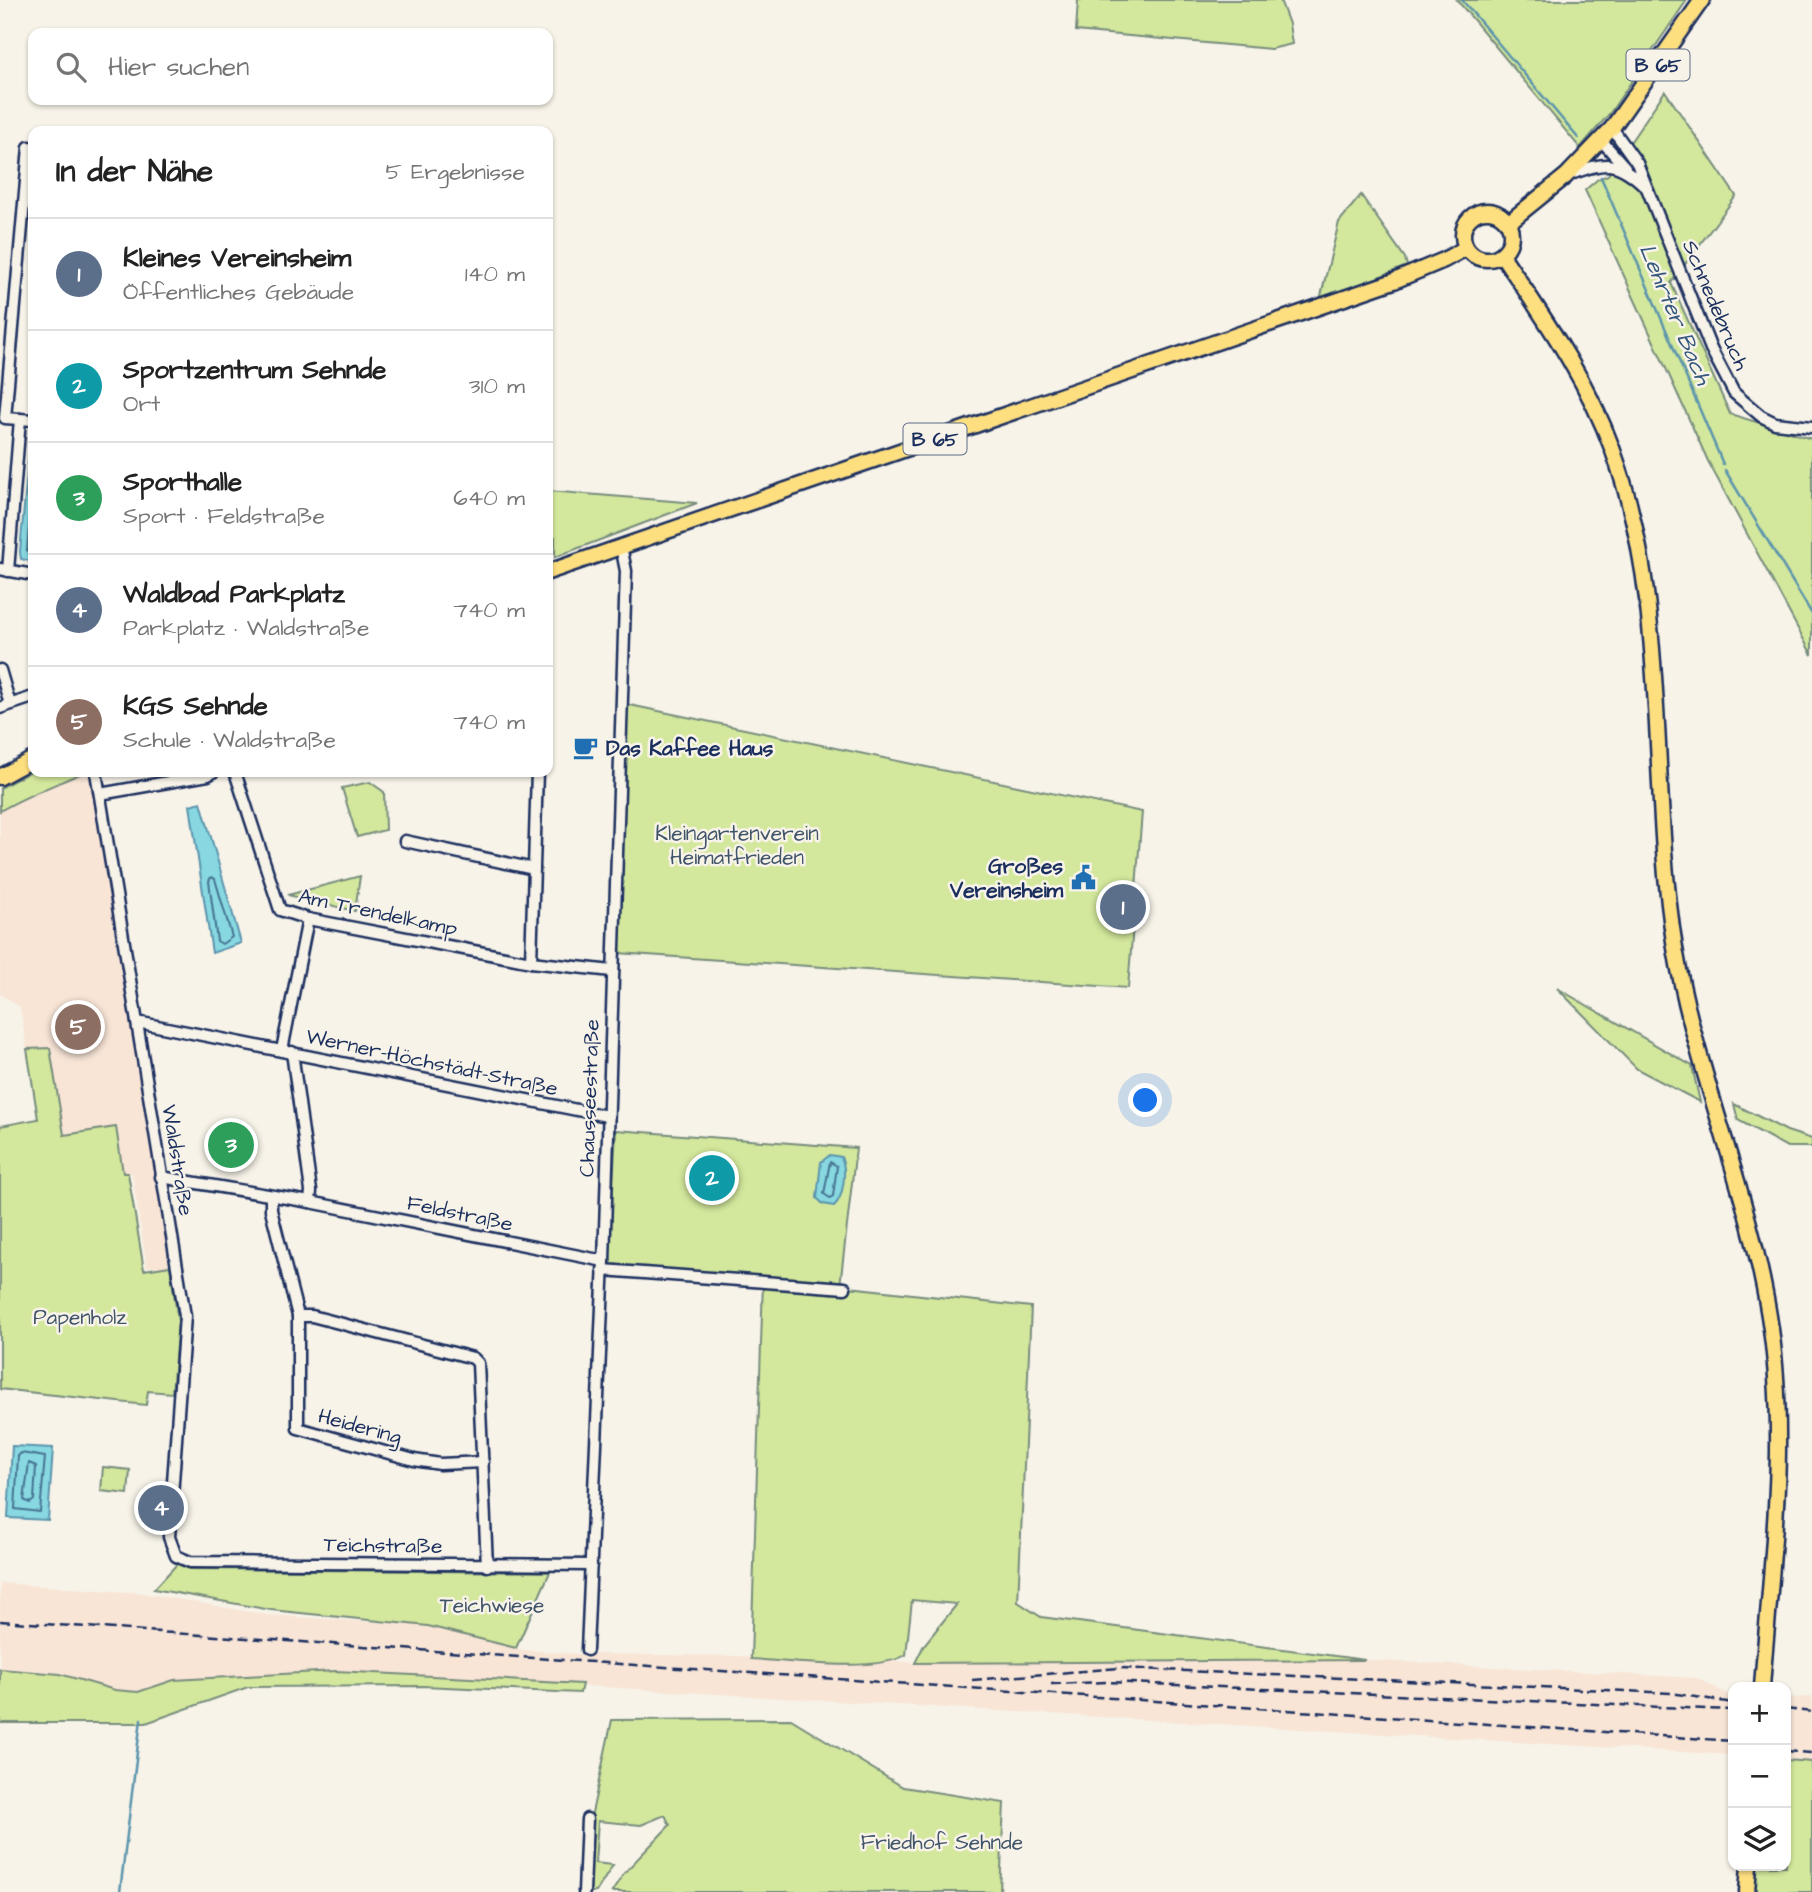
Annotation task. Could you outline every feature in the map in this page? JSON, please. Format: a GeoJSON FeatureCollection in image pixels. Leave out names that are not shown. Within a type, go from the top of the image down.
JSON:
{"type":"FeatureCollection","features":[{"type":"Feature","properties":{"kind":"main road","name":"B 65"},"geometry":{"type":"LineString","coordinates":[[1508,223],[1566,176],[1612,128],[1702,0]]}},
{"type":"Feature","properties":{"kind":"main road"},"geometry":{"type":"LineString","coordinates":[[1490,211],[1508,223],[1510,244],[1502,255],[1486,260],[1478,258],[1466,247],[1464,225],[1475,214],[1490,211]]}},
{"type":"Feature","properties":{"kind":"main road","name":"B 65"},"geometry":{"type":"LineString","coordinates":[[553,570],[1394,281],[1444,260],[1466,247]]}},
{"type":"Feature","properties":{"kind":"main road"},"geometry":{"type":"LineString","coordinates":[[1502,255],[1563,346],[1597,411],[1623,481],[1642,557],[1650,610],[1667,885],[1676,953],[1757,1262],[1775,1359],[1777,1473],[1762,1682]]}},
{"type":"Feature","properties":{"kind":"main road"},"geometry":{"type":"LineString","coordinates":[[0,777],[28,762]]}},
{"type":"Feature","properties":{"kind":"main road"},"geometry":{"type":"LineString","coordinates":[[1747,1892],[1749,1871]]}},
{"type":"Feature","properties":{"kind":"street","name":"Schnedebruch"},"geometry":{"type":"LineString","coordinates":[[1612,128],[1637,163],[1711,349],[1734,393],[1761,416],[1776,422],[1812,427]]}},
{"type":"Feature","properties":{"kind":"street","name":"Schnedebruch"},"geometry":{"type":"LineString","coordinates":[[1601,140],[1648,189]]}},
{"type":"Feature","properties":{"kind":"street"},"geometry":{"type":"LineString","coordinates":[[28,158],[5,418],[28,420]]}},
{"type":"Feature","properties":{"kind":"street"},"geometry":{"type":"LineString","coordinates":[[1566,176],[1598,164],[1625,167]]}},
{"type":"Feature","properties":{"kind":"street"},"geometry":{"type":"LineString","coordinates":[[20,419],[4,570],[28,574]]}},
{"type":"Feature","properties":{"kind":"street","name":"Chausseestraße"},"geometry":{"type":"LineString","coordinates":[[587,1650],[604,1265],[626,571],[621,547]]}},
{"type":"Feature","properties":{"kind":"street"},"geometry":{"type":"LineString","coordinates":[[0,670],[5,706],[28,699]]}},
{"type":"Feature","properties":{"kind":"street","name":"Waldstraße"},"geometry":{"type":"LineString","coordinates":[[97,777],[186,1316],[169,1537],[176,1556]]}},
{"type":"Feature","properties":{"kind":"street"},"geometry":{"type":"LineString","coordinates":[[100,794],[197,777]]}},
{"type":"Feature","properties":{"kind":"street","name":"Am Trendelkamp"},"geometry":{"type":"LineString","coordinates":[[237,777],[280,910],[308,919],[531,962],[612,971]]}},
{"type":"Feature","properties":{"kind":"street"},"geometry":{"type":"LineString","coordinates":[[531,962],[537,777]]}},
{"type":"Feature","properties":{"kind":"street"},"geometry":{"type":"LineString","coordinates":[[405,841],[534,869]]}},
{"type":"Feature","properties":{"kind":"street","name":"Werner-Höchstädt-Straße"},"geometry":{"type":"LineString","coordinates":[[308,919],[287,1051],[302,1131],[311,1191],[310,1202]]}},
{"type":"Feature","properties":{"kind":"street","name":"Werner-Höchstädt-Straße"},"geometry":{"type":"LineString","coordinates":[[136,1022],[607,1116]]}},
{"type":"Feature","properties":{"kind":"street","name":"Feldstraße"},"geometry":{"type":"LineString","coordinates":[[161,1177],[310,1202],[604,1265],[845,1289]]}},
{"type":"Feature","properties":{"kind":"street","name":"Heidering"},"geometry":{"type":"LineString","coordinates":[[271,1196],[271,1210],[298,1316],[298,1428],[414,1460],[440,1464],[482,1462]]}},
{"type":"Feature","properties":{"kind":"street"},"geometry":{"type":"LineString","coordinates":[[298,1316],[312,1315],[473,1358],[480,1369],[487,1566]]}},
{"type":"Feature","properties":{"kind":"street","name":"Teichstraße"},"geometry":{"type":"LineString","coordinates":[[176,1556],[190,1562],[591,1565]]}},
{"type":"Feature","properties":{"kind":"street"},"geometry":{"type":"LineString","coordinates":[[584,1892],[587,1819]]}},
{"type":"Feature","properties":{"kind":"shaded area"},"geometry":{"type":"Polygon","coordinates":[[[28,776],[92,777],[170,1266],[147,1267],[132,1173],[123,1173],[116,1127],[64,1135],[50,1048],[27,1049],[20,1007],[0,994],[0,790],[28,776]]]}},
{"type":"Feature","properties":{"kind":"shaded area"},"geometry":{"type":"Polygon","coordinates":[[[0,1583],[143,1593],[268,1615],[428,1626],[476,1635],[523,1650],[579,1654],[739,1656],[870,1664],[896,1661],[1365,1660],[1697,1678],[1728,1694],[1728,1755],[336,1671],[174,1680],[138,1692],[115,1690],[60,1674],[0,1669],[0,1583]]]}},
{"type":"Feature","properties":{"kind":"shaded area"},"geometry":{"type":"Polygon","coordinates":[[[1812,1697],[1812,1723],[1808,1724],[1812,1725],[1812,1762],[1791,1760],[1791,1698],[1812,1697]]]}},
{"type":"Feature","properties":{"kind":"green space"},"geometry":{"type":"Polygon","coordinates":[[[1078,0],[1280,0],[1289,24],[1292,44],[1271,49],[1076,31],[1078,0]]]}},
{"type":"Feature","properties":{"kind":"green space"},"geometry":{"type":"Polygon","coordinates":[[[1457,0],[1687,0],[1610,113],[1580,148],[1457,0]]]}},
{"type":"Feature","properties":{"kind":"green space"},"geometry":{"type":"Polygon","coordinates":[[[1665,91],[1736,196],[1671,283],[1730,414],[1812,439],[1812,655],[1708,461],[1585,190],[1598,179],[1608,175],[1665,91]]]}},
{"type":"Feature","properties":{"kind":"green space"},"geometry":{"type":"Polygon","coordinates":[[[1361,195],[1405,258],[1407,266],[1320,300],[1339,222],[1361,195]]]}},
{"type":"Feature","properties":{"kind":"green space"},"geometry":{"type":"Polygon","coordinates":[[[553,491],[697,503],[555,557],[553,491]]]}},
{"type":"Feature","properties":{"kind":"green space","name":"Kleingartenverein Heimatfrieden"},"geometry":{"type":"Polygon","coordinates":[[[625,704],[1142,812],[1128,988],[618,953],[625,704]]]}},
{"type":"Feature","properties":{"kind":"green space"},"geometry":{"type":"Polygon","coordinates":[[[28,773],[28,777],[72,777],[0,811],[0,788],[28,773]]]}},
{"type":"Feature","properties":{"kind":"green space"},"geometry":{"type":"Polygon","coordinates":[[[370,782],[384,792],[385,830],[357,837],[342,788],[370,782]]]}},
{"type":"Feature","properties":{"kind":"green space"},"geometry":{"type":"Polygon","coordinates":[[[360,876],[355,911],[288,895],[360,876]]]}},
{"type":"Feature","properties":{"kind":"green space"},"geometry":{"type":"Polygon","coordinates":[[[1557,988],[1692,1066],[1700,1102],[1637,1069],[1557,988]]]}},
{"type":"Feature","properties":{"kind":"green space","name":"Papenholz"},"geometry":{"type":"Polygon","coordinates":[[[50,1048],[64,1135],[116,1127],[123,1173],[128,1173],[144,1270],[170,1266],[178,1321],[172,1393],[148,1391],[146,1405],[0,1389],[0,1126],[38,1119],[27,1049],[50,1048]]]}},
{"type":"Feature","properties":{"kind":"green space"},"geometry":{"type":"Polygon","coordinates":[[[1734,1104],[1787,1131],[1812,1139],[1812,1147],[1787,1147],[1738,1120],[1734,1104]]]}},
{"type":"Feature","properties":{"kind":"green space"},"geometry":{"type":"Polygon","coordinates":[[[616,1130],[856,1148],[840,1286],[1031,1307],[1018,1602],[1041,1617],[1365,1660],[915,1663],[924,1645],[957,1604],[912,1600],[906,1655],[892,1660],[853,1665],[751,1659],[763,1281],[609,1264],[616,1130]]]}},
{"type":"Feature","properties":{"kind":"green space"},"geometry":{"type":"Polygon","coordinates":[[[103,1467],[130,1470],[128,1494],[101,1491],[103,1467]]]}},
{"type":"Feature","properties":{"kind":"green space","name":"Teichwiese"},"geometry":{"type":"Polygon","coordinates":[[[177,1564],[191,1569],[550,1572],[516,1648],[428,1626],[271,1610],[154,1589],[177,1564]]]}},
{"type":"Feature","properties":{"kind":"green space"},"geometry":{"type":"Polygon","coordinates":[[[0,1669],[60,1674],[115,1690],[138,1692],[174,1680],[336,1671],[582,1684],[580,1693],[423,1686],[248,1687],[146,1723],[0,1723],[0,1669]]]}},
{"type":"Feature","properties":{"kind":"green space","name":"Friedhof Sehnde"},"geometry":{"type":"Polygon","coordinates":[[[791,1719],[903,1787],[1004,1803],[1000,1892],[612,1892],[624,1873],[670,1825],[665,1815],[641,1825],[598,1821],[595,1863],[613,1865],[596,1892],[588,1892],[590,1822],[612,1720],[791,1719]]]}},
{"type":"Feature","properties":{"kind":"green space"},"geometry":{"type":"Polygon","coordinates":[[[1791,1760],[1812,1762],[1812,1892],[1754,1892],[1756,1871],[1791,1871],[1791,1760]]]}},
{"type":"Feature","properties":{"kind":"water"},"geometry":{"type":"Polygon","coordinates":[[[28,462],[28,561],[21,559],[28,462]]]}},
{"type":"Feature","properties":{"kind":"water"},"geometry":{"type":"Polygon","coordinates":[[[201,802],[241,943],[212,953],[190,805],[201,802]]]}},
{"type":"Feature","properties":{"kind":"water"},"geometry":{"type":"Polygon","coordinates":[[[830,1155],[841,1157],[844,1168],[844,1183],[834,1206],[823,1204],[817,1198],[821,1162],[830,1155]]]}},
{"type":"Feature","properties":{"kind":"water"},"geometry":{"type":"Polygon","coordinates":[[[12,1446],[53,1448],[48,1520],[8,1518],[12,1446]]]}},
{"type":"Feature","properties":{"kind":"waterway","name":"Lehrter Bach"},"geometry":{"type":"LineString","coordinates":[[1462,0],[1578,138]]}},
{"type":"Feature","properties":{"kind":"waterway","name":"Lehrter Bach"},"geometry":{"type":"LineString","coordinates":[[1601,177],[1723,464]]}},
{"type":"Feature","properties":{"kind":"waterway","name":"Lehrter Bach"},"geometry":{"type":"LineString","coordinates":[[1725,470],[1812,614]]}},
{"type":"Feature","properties":{"kind":"waterway"},"geometry":{"type":"LineString","coordinates":[[120,1892],[141,1719]]}},
{"type":"Feature","properties":{"kind":"railway"},"geometry":{"type":"LineString","coordinates":[[0,1621],[1728,1741]]}},
{"type":"Feature","properties":{"kind":"railway"},"geometry":{"type":"LineString","coordinates":[[972,1680],[1119,1668],[1671,1693],[1728,1702]]}},
{"type":"Feature","properties":{"kind":"railway"},"geometry":{"type":"LineString","coordinates":[[1051,1684],[1108,1682],[1728,1710]]}},
{"type":"Feature","properties":{"kind":"railway"},"geometry":{"type":"LineString","coordinates":[[1791,1710],[1812,1712]]}},
{"type":"Feature","properties":{"kind":"railway"},"geometry":{"type":"LineString","coordinates":[[1791,1751],[1812,1753]]}},
{"type":"Feature","properties":{"kind":"place","name":"Das Kaffee Haus"},"geometry":{"type":"Point","coordinates":[586,748]}},
{"type":"Feature","properties":{"kind":"place","name":"Großes Vereinsheim"},"geometry":{"type":"Point","coordinates":[1083,878]}},
{"type":"Feature","properties":{"kind":"place","name":"Kleines Vereinsheim"},"geometry":{"type":"Point","coordinates":[1123,907]}},
{"type":"Feature","properties":{"kind":"place","name":"KGS Sehnde"},"geometry":{"type":"Point","coordinates":[78,1027]}},
{"type":"Feature","properties":{"kind":"place","name":"Sporthalle"},"geometry":{"type":"Point","coordinates":[231,1145]}},
{"type":"Feature","properties":{"kind":"place","name":"Sportzentrum Sehnde"},"geometry":{"type":"Point","coordinates":[712,1178]}},
{"type":"Feature","properties":{"kind":"place","name":"Waldbad Parkplatz"},"geometry":{"type":"Point","coordinates":[161,1508]}}]}
